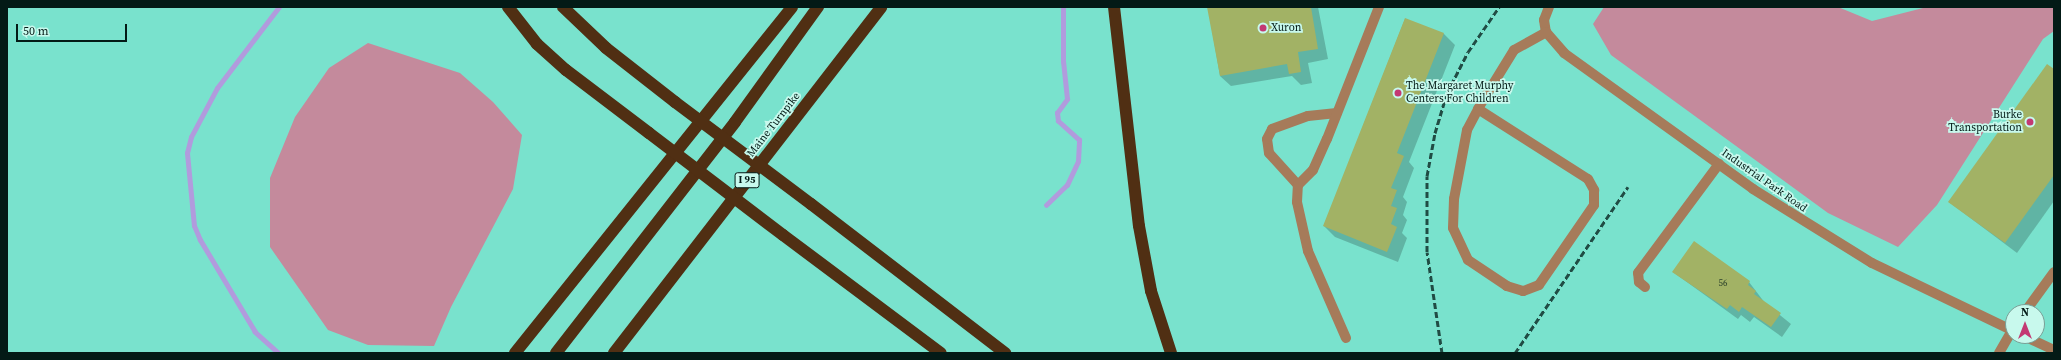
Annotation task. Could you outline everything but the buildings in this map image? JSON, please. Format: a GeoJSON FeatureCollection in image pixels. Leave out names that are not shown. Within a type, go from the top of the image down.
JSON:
{"type":"FeatureCollection","features":[{"type":"Feature","properties":{"kind":"highway"},"geometry":{"type":"LineString","coordinates":[[508,7],[537,44],[566,70],[941,353]]}},
{"type":"Feature","properties":{"kind":"highway"},"geometry":{"type":"LineString","coordinates":[[564,7],[606,48],[1005,353]]}},
{"type":"Feature","properties":{"kind":"highway"},"geometry":{"type":"LineString","coordinates":[[515,353],[792,7]]}},
{"type":"Feature","properties":{"kind":"highway"},"geometry":{"type":"LineString","coordinates":[[556,353],[735,122],[818,7]]}},
{"type":"Feature","properties":{"kind":"highway","name":"Maine Turnpike"},"geometry":{"type":"LineString","coordinates":[[614,353],[881,7]]}},
{"type":"Feature","properties":{"kind":"highway"},"geometry":{"type":"LineString","coordinates":[[1114,7],[1139,226],[1151,291],[1171,353]]}},
{"type":"Feature","properties":{"kind":"street"},"geometry":{"type":"LineString","coordinates":[[1346,338],[1308,251],[1297,202],[1298,185],[1312,170],[1337,113],[1379,7]]}},
{"type":"Feature","properties":{"kind":"street"},"geometry":{"type":"LineString","coordinates":[[1478,109],[1588,179],[1594,190],[1594,205],[1539,285],[1523,291],[1507,286],[1468,260],[1453,228],[1458,168],[1467,130],[1478,109],[1514,50],[1546,32],[1544,20],[1549,7]]}},
{"type":"Feature","properties":{"kind":"street","name":"Industrial Park Road"},"geometry":{"type":"LineString","coordinates":[[1546,32],[1564,53],[1719,164],[1840,244],[2005,326]]}},
{"type":"Feature","properties":{"kind":"street"},"geometry":{"type":"LineString","coordinates":[[1298,185],[1270,153],[1268,139],[1272,129],[1308,116],[1337,113]]}},
{"type":"Feature","properties":{"kind":"street"},"geometry":{"type":"LineString","coordinates":[[1645,287],[1639,282],[1638,272],[1719,164]]}},
{"type":"Feature","properties":{"kind":"street"},"geometry":{"type":"LineString","coordinates":[[2031,304],[2054,272]]}},
{"type":"Feature","properties":{"kind":"street"},"geometry":{"type":"LineString","coordinates":[[1999,353],[2005,343]]}},
{"type":"Feature","properties":{"kind":"street"},"geometry":{"type":"LineString","coordinates":[[2041,344],[2054,350]]}},
{"type":"Feature","properties":{"kind":"shaded area"},"geometry":{"type":"Polygon","coordinates":[[[1604,7],[1838,7],[1872,21],[1927,7],[2054,7],[2054,31],[2043,39],[1937,205],[1898,247],[1828,213],[1611,55],[1593,24],[1604,7]]]}},
{"type":"Feature","properties":{"kind":"shaded area"},"geometry":{"type":"Polygon","coordinates":[[[368,43],[460,73],[493,102],[522,135],[513,189],[451,307],[434,346],[368,345],[328,330],[270,247],[270,178],[295,117],[329,68],[368,43]]]}},
{"type":"Feature","properties":{"kind":"waterway"},"geometry":{"type":"LineString","coordinates":[[278,353],[255,332],[200,240],[194,226],[187,153],[191,137],[217,88],[279,7]]}},
{"type":"Feature","properties":{"kind":"waterway"},"geometry":{"type":"LineString","coordinates":[[1046,205],[1067,185],[1078,161],[1079,140],[1058,121],[1057,113],[1067,99],[1063,62],[1063,7]]}},
{"type":"Feature","properties":{"kind":"railway"},"geometry":{"type":"LineString","coordinates":[[1442,353],[1427,252],[1427,176],[1435,133],[1447,93],[1468,52],[1499,7]]}},
{"type":"Feature","properties":{"kind":"railway"},"geometry":{"type":"LineString","coordinates":[[1515,353],[1628,187]]}},
{"type":"Feature","properties":{"kind":"place","name":"Xuron"},"geometry":{"type":"Point","coordinates":[1263,28]}},
{"type":"Feature","properties":{"kind":"place","name":"The Margaret Murphy Centers For Children"},"geometry":{"type":"Point","coordinates":[1398,93]}},
{"type":"Feature","properties":{"kind":"place","name":"Burke Transportation"},"geometry":{"type":"Point","coordinates":[2030,122]}}]}
